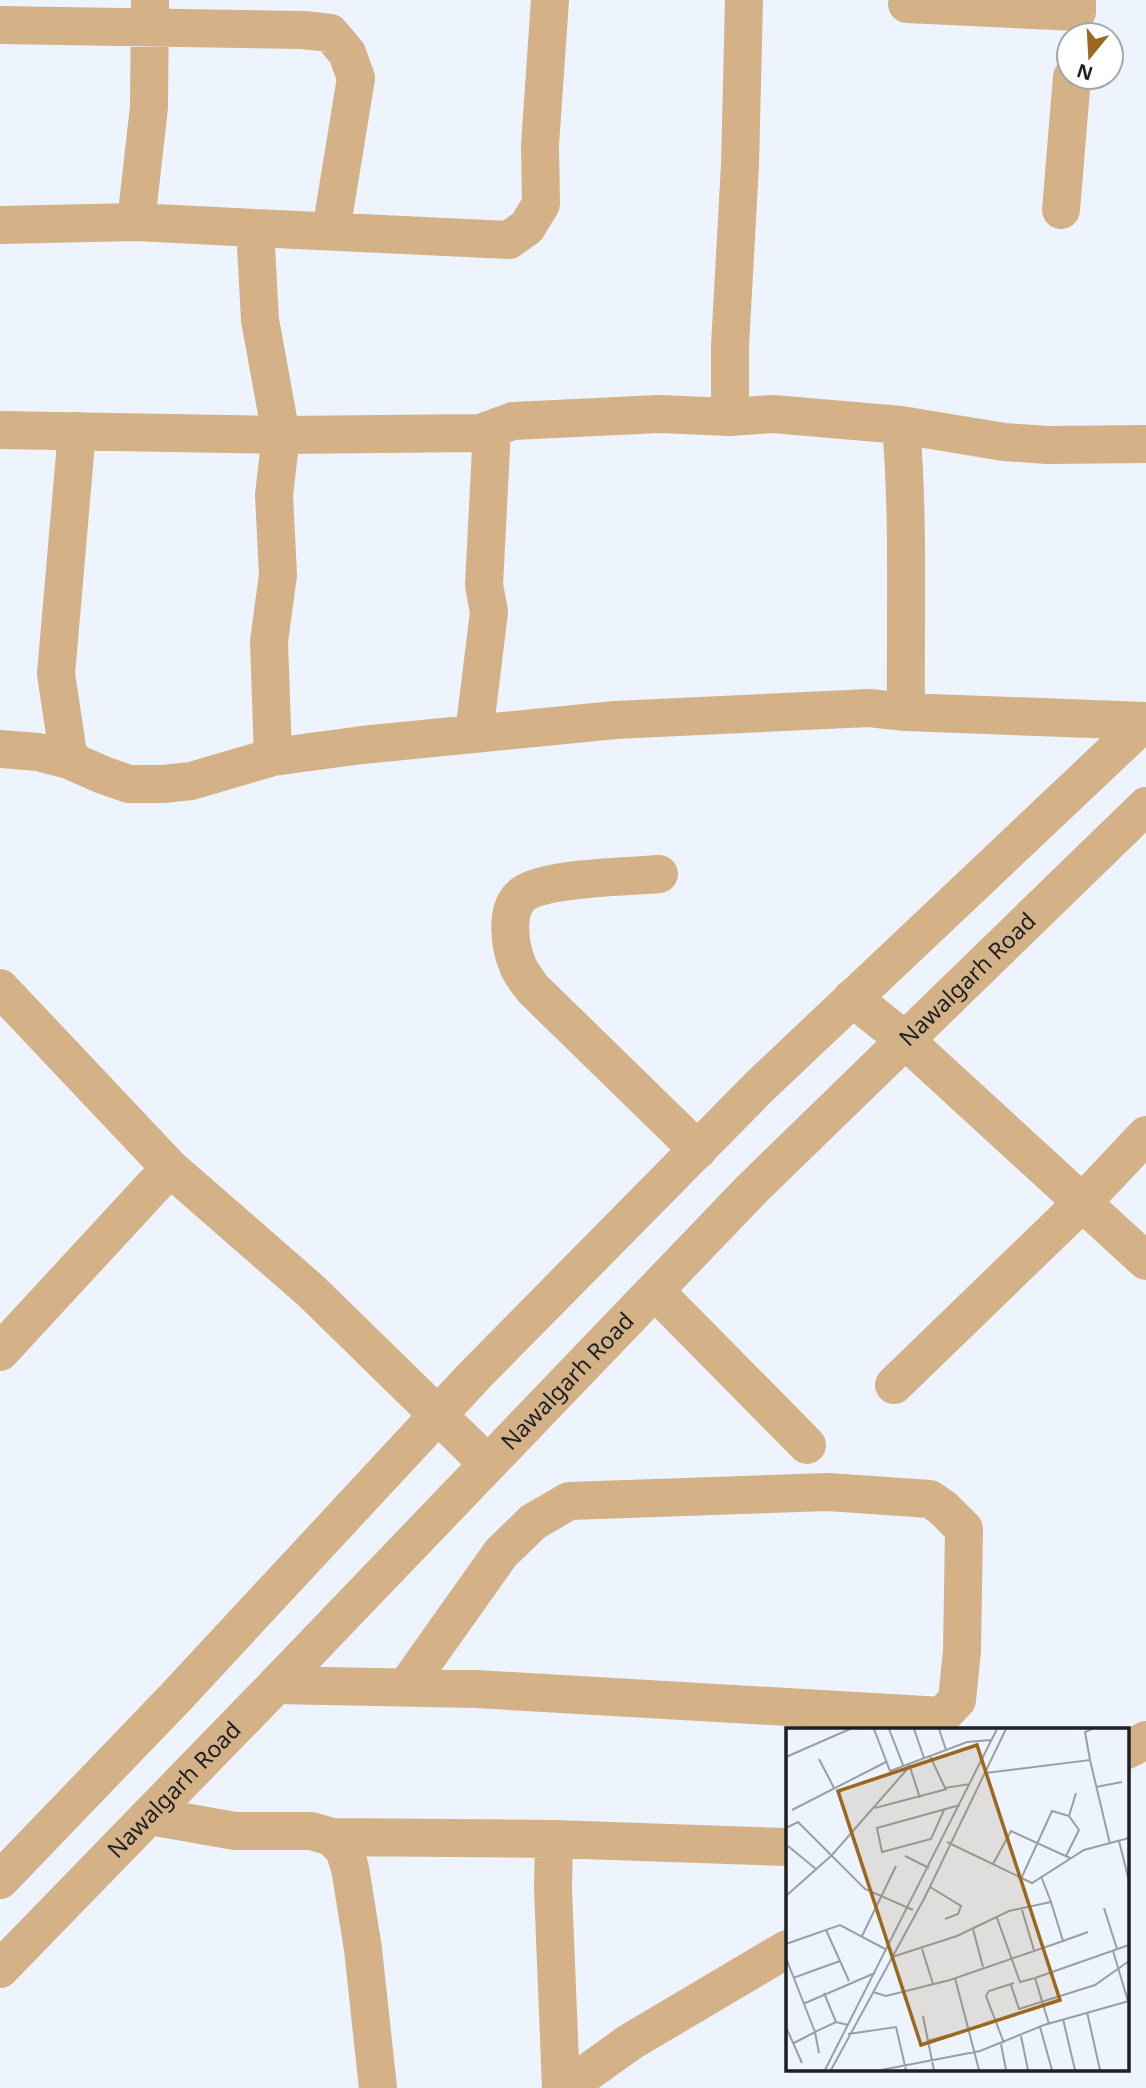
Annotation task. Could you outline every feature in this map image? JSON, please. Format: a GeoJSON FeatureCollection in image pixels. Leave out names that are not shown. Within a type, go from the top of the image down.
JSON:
{"type":"FeatureCollection","features":[{"type":"Feature","properties":{"kind":"street"},"geometry":{"type":"LineString","coordinates":[[0,225],[136,222],[509,240],[527,227],[541,204],[540,145],[550,0]]}},
{"type":"Feature","properties":{"kind":"street"},"geometry":{"type":"LineString","coordinates":[[730,417],[730,346],[740,165],[744,0]]}},
{"type":"Feature","properties":{"kind":"street"},"geometry":{"type":"LineString","coordinates":[[907,4],[1076,16]]}},
{"type":"Feature","properties":{"kind":"street"},"geometry":{"type":"LineString","coordinates":[[0,25],[150,14],[330,33],[347,53],[356,78],[331,231]]}},
{"type":"Feature","properties":{"kind":"street"},"geometry":{"type":"LineString","coordinates":[[136,222],[149,107],[150,14]]}},
{"type":"Feature","properties":{"kind":"street"},"geometry":{"type":"LineString","coordinates":[[1061,210],[1071,91]]}},
{"type":"Feature","properties":{"kind":"street"},"geometry":{"type":"LineString","coordinates":[[255,228],[260,320],[281,435],[275,495],[278,575],[269,641],[273,757]]}},
{"type":"Feature","properties":{"kind":"street"},"geometry":{"type":"LineString","coordinates":[[0,430],[281,435],[480,433],[513,421],[659,414],[730,417],[773,414],[901,425],[1015,442],[1104,446],[1146,444]]}},
{"type":"Feature","properties":{"kind":"street"},"geometry":{"type":"LineString","coordinates":[[901,425],[907,489],[906,712]]}},
{"type":"Feature","properties":{"kind":"street"},"geometry":{"type":"LineString","coordinates":[[474,734],[489,612],[484,585],[492,429]]}},
{"type":"Feature","properties":{"kind":"street"},"geometry":{"type":"LineString","coordinates":[[69,760],[56,674],[77,431]]}},
{"type":"Feature","properties":{"kind":"street"},"geometry":{"type":"LineString","coordinates":[[0,749],[38,752],[69,760],[129,784],[163,784],[191,781],[273,757],[615,719],[869,708],[906,712],[1146,721]]}},
{"type":"Feature","properties":{"kind":"street"},"geometry":{"type":"LineString","coordinates":[[4,1871],[175,1698],[437,1416],[698,1150],[852,998],[1146,721]]}},
{"type":"Feature","properties":{"kind":"street","name":"Nawalgarh Road"},"geometry":{"type":"LineString","coordinates":[[0,1969],[752,1189],[1146,806]]}},
{"type":"Feature","properties":{"kind":"street"},"geometry":{"type":"LineString","coordinates":[[659,874],[550,883],[523,895],[512,911],[511,936],[518,966],[533,989],[698,1150]]}},
{"type":"Feature","properties":{"kind":"street"},"geometry":{"type":"LineString","coordinates":[[1,991],[170,1168],[311,1290],[488,1464]]}},
{"type":"Feature","properties":{"kind":"street"},"geometry":{"type":"LineString","coordinates":[[852,998],[905,1040],[1146,1261]]}},
{"type":"Feature","properties":{"kind":"street"},"geometry":{"type":"LineString","coordinates":[[894,1385],[1082,1203],[1146,1135]]}},
{"type":"Feature","properties":{"kind":"street"},"geometry":{"type":"LineString","coordinates":[[0,1352],[170,1168]]}},
{"type":"Feature","properties":{"kind":"street"},"geometry":{"type":"LineString","coordinates":[[655,1291],[807,1445]]}},
{"type":"Feature","properties":{"kind":"street"},"geometry":{"type":"LineString","coordinates":[[276,1685],[490,1689],[942,1716],[957,1700],[962,1651],[964,1529],[930,1499],[828,1492],[569,1501],[533,1522],[501,1553],[406,1687]]}},
{"type":"Feature","properties":{"kind":"street"},"geometry":{"type":"LineString","coordinates":[[1128,1749],[1146,1740]]}},
{"type":"Feature","properties":{"kind":"street"},"geometry":{"type":"LineString","coordinates":[[150,1816],[235,1831],[311,1831],[332,1837],[554,1839],[786,1847]]}},
{"type":"Feature","properties":{"kind":"street"},"geometry":{"type":"LineString","coordinates":[[332,1837],[344,1850],[350,1868],[363,1949],[378,2088]]}},
{"type":"Feature","properties":{"kind":"street"},"geometry":{"type":"LineString","coordinates":[[554,1839],[553,1888],[563,2088]]}},
{"type":"Feature","properties":{"kind":"street"},"geometry":{"type":"LineString","coordinates":[[563,2088],[630,2042],[786,1950]]}}]}
